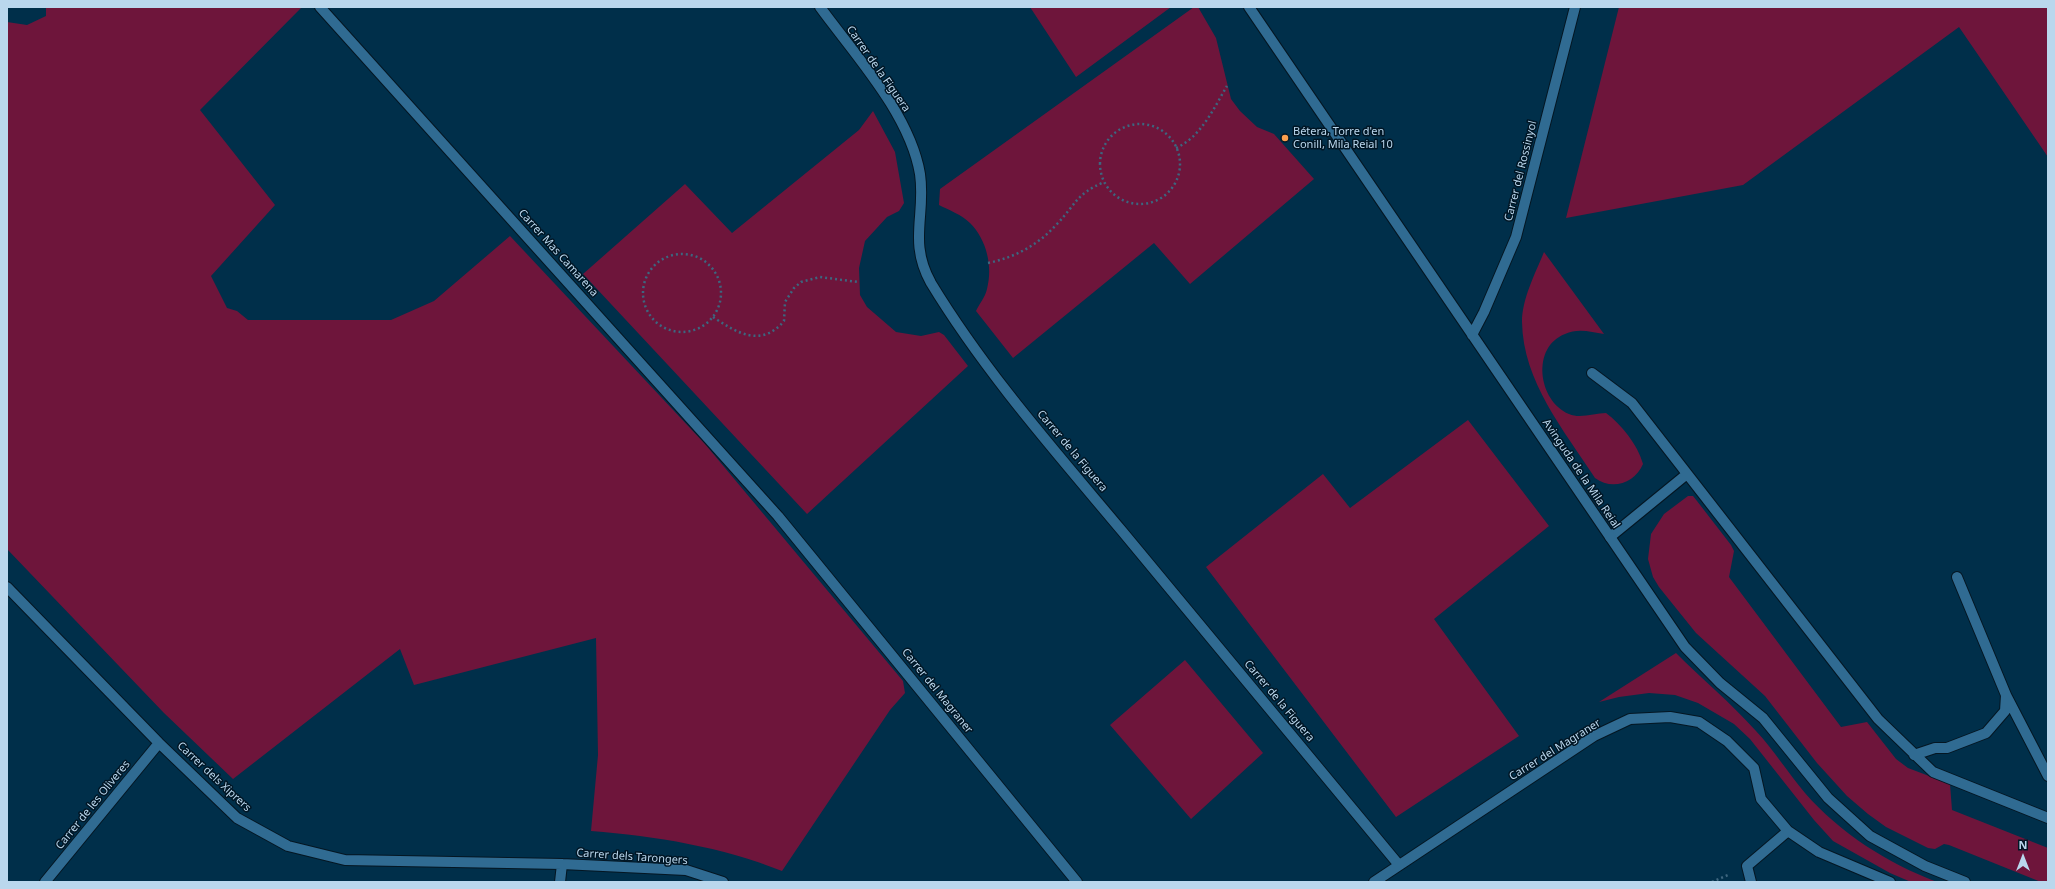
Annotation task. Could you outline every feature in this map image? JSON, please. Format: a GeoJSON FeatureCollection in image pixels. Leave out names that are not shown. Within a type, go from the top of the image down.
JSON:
{"type":"FeatureCollection","features":[{"type":"Feature","properties":{"kind":"street","name":"Carrer Mas Camarena"},"geometry":{"type":"LineString","coordinates":[[320,7],[778,516]]}},
{"type":"Feature","properties":{"kind":"street","name":"Carrer de la Figuera"},"geometry":{"type":"LineString","coordinates":[[820,7],[877,85],[908,137],[920,174],[918,242],[920,261],[931,281],[972,344],[1019,407],[1400,865]]}},
{"type":"Feature","properties":{"kind":"street","name":"Avinguda de la Mila Reial"},"geometry":{"type":"LineString","coordinates":[[1249,7],[1685,647],[1720,683],[1763,718],[1828,798],[1870,836],[1925,866],[1965,882]]}},
{"type":"Feature","properties":{"kind":"street","name":"Carrer del Rossinyol"},"geometry":{"type":"LineString","coordinates":[[1472,335],[1484,312],[1516,237],[1575,7]]}},
{"type":"Feature","properties":{"kind":"street"},"geometry":{"type":"LineString","coordinates":[[1592,373],[1632,403],[1878,719],[1914,755],[1933,772],[2048,818]]}},
{"type":"Feature","properties":{"kind":"street"},"geometry":{"type":"LineString","coordinates":[[1610,537],[1687,474]]}},
{"type":"Feature","properties":{"kind":"street","name":"Carrer del Magraner"},"geometry":{"type":"LineString","coordinates":[[778,516],[1076,882]]}},
{"type":"Feature","properties":{"kind":"street"},"geometry":{"type":"LineString","coordinates":[[1957,577],[2006,695],[2048,776]]}},
{"type":"Feature","properties":{"kind":"street","name":"Carrer dels Xiprers"},"geometry":{"type":"LineString","coordinates":[[7,587],[237,818],[288,846],[345,860],[562,864]]}},
{"type":"Feature","properties":{"kind":"street"},"geometry":{"type":"LineString","coordinates":[[1914,755],[1935,748],[1947,748],[1986,733],[2005,711],[2006,695]]}},
{"type":"Feature","properties":{"kind":"street","name":"Carrer del Magraner"},"geometry":{"type":"LineString","coordinates":[[1374,882],[1594,736],[1630,719],[1670,717],[1699,722],[1727,740],[1754,768],[1761,799],[1788,831],[1819,852],[1890,882]]}},
{"type":"Feature","properties":{"kind":"street","name":"Carrer de les Oliveres"},"geometry":{"type":"LineString","coordinates":[[45,882],[160,742]]}},
{"type":"Feature","properties":{"kind":"street"},"geometry":{"type":"LineString","coordinates":[[1751,882],[1747,866],[1788,831]]}},
{"type":"Feature","properties":{"kind":"street"},"geometry":{"type":"LineString","coordinates":[[560,882],[562,864]]}},
{"type":"Feature","properties":{"kind":"street","name":"Carrer dels Tarongers"},"geometry":{"type":"LineString","coordinates":[[562,864],[686,870],[723,882]]}},
{"type":"Feature","properties":{"kind":"path"},"geometry":{"type":"LineString","coordinates":[[1176,148],[1187,144],[1197,134],[1228,86]]}},
{"type":"Feature","properties":{"kind":"path"},"geometry":{"type":"LineString","coordinates":[[1140,124],[1153,127],[1166,133],[1176,148],[1179,156],[1180,169],[1176,182],[1169,193],[1158,200],[1146,204],[1133,204],[1121,200],[1110,192],[1104,182],[1100,168],[1103,149],[1115,133],[1127,127],[1140,124]]}},
{"type":"Feature","properties":{"kind":"path"},"geometry":{"type":"LineString","coordinates":[[988,263],[1013,256],[1038,242],[1058,224],[1078,197],[1084,192],[1104,182]]}},
{"type":"Feature","properties":{"kind":"path"},"geometry":{"type":"LineString","coordinates":[[676,254],[689,254],[701,259],[711,266],[718,276],[721,288],[721,301],[713,317],[709,322],[698,329],[686,332],[673,331],[660,326],[650,316],[644,304],[642,291],[646,278],[653,267],[664,259],[676,254]]}},
{"type":"Feature","properties":{"kind":"path"},"geometry":{"type":"LineString","coordinates":[[713,317],[740,334],[754,337],[775,330],[784,322],[785,302],[794,288],[801,282],[820,277],[858,282]]}},
{"type":"Feature","properties":{"kind":"shaded area"},"geometry":{"type":"Polygon","coordinates":[[[46,7],[302,7],[200,110],[275,205],[211,276],[227,308],[237,311],[248,320],[391,320],[434,301],[510,236],[705,444],[903,681],[905,693],[890,710],[782,871],[736,855],[712,849],[640,836],[591,831],[598,755],[596,638],[414,685],[400,649],[233,779],[164,713],[7,549],[7,22],[27,25],[46,16],[46,7]]]}},
{"type":"Feature","properties":{"kind":"shaded area"},"geometry":{"type":"Polygon","coordinates":[[[1030,7],[1171,7],[1076,77],[1030,7]]]}},
{"type":"Feature","properties":{"kind":"shaded area"},"geometry":{"type":"Polygon","coordinates":[[[1194,7],[1198,7],[1216,38],[1231,99],[1240,111],[1257,127],[1274,134],[1314,179],[1190,284],[1154,243],[1013,358],[976,311],[985,295],[989,281],[989,263],[981,237],[967,220],[939,205],[940,189],[1194,7]]]}},
{"type":"Feature","properties":{"kind":"shaded area"},"geometry":{"type":"Polygon","coordinates":[[[1619,7],[2048,7],[2048,157],[1959,27],[1743,185],[1566,218],[1619,7]]]}},
{"type":"Feature","properties":{"kind":"shaded area"},"geometry":{"type":"Polygon","coordinates":[[[873,111],[895,152],[904,203],[899,211],[887,217],[865,241],[859,268],[860,295],[867,307],[896,332],[921,336],[939,332],[944,335],[968,366],[807,514],[583,274],[685,184],[732,233],[859,130],[873,111]]]}},
{"type":"Feature","properties":{"kind":"shaded area"},"geometry":{"type":"Polygon","coordinates":[[[1544,252],[1604,334],[1575,331],[1565,334],[1554,341],[1547,350],[1543,362],[1545,386],[1551,398],[1559,407],[1569,414],[1583,416],[1606,413],[1617,423],[1633,442],[1643,464],[1635,476],[1622,483],[1609,484],[1595,478],[1547,404],[1529,365],[1524,344],[1522,322],[1524,304],[1544,252]]]}},
{"type":"Feature","properties":{"kind":"shaded area"},"geometry":{"type":"Polygon","coordinates":[[[1468,420],[1549,526],[1434,619],[1519,736],[1396,817],[1206,567],[1323,474],[1350,508],[1468,420]]]}},
{"type":"Feature","properties":{"kind":"shaded area"},"geometry":{"type":"Polygon","coordinates":[[[1688,496],[1693,496],[1731,545],[1734,551],[1729,577],[1841,727],[1867,722],[1896,759],[1908,768],[1950,784],[1952,810],[2048,848],[2048,882],[2041,882],[1949,845],[1944,844],[1935,849],[1928,848],[1886,827],[1847,796],[1817,763],[1765,696],[1696,633],[1659,587],[1653,577],[1648,559],[1651,534],[1664,514],[1688,496]]]}},
{"type":"Feature","properties":{"kind":"shaded area"},"geometry":{"type":"Polygon","coordinates":[[[1676,653],[1727,701],[1763,738],[1805,793],[1833,821],[1849,834],[1882,856],[1900,866],[1937,882],[1911,882],[1890,873],[1833,841],[1814,820],[1750,739],[1734,724],[1698,703],[1675,695],[1649,693],[1619,697],[1599,702],[1676,653]]]}},
{"type":"Feature","properties":{"kind":"shaded area"},"geometry":{"type":"Polygon","coordinates":[[[1185,660],[1263,753],[1191,819],[1110,725],[1185,660]]]}},
{"type":"Feature","properties":{"kind":"place","name":"Bétera, Torre d'en Conill, Mila Reial 10"},"geometry":{"type":"Point","coordinates":[1285,138]}}]}
